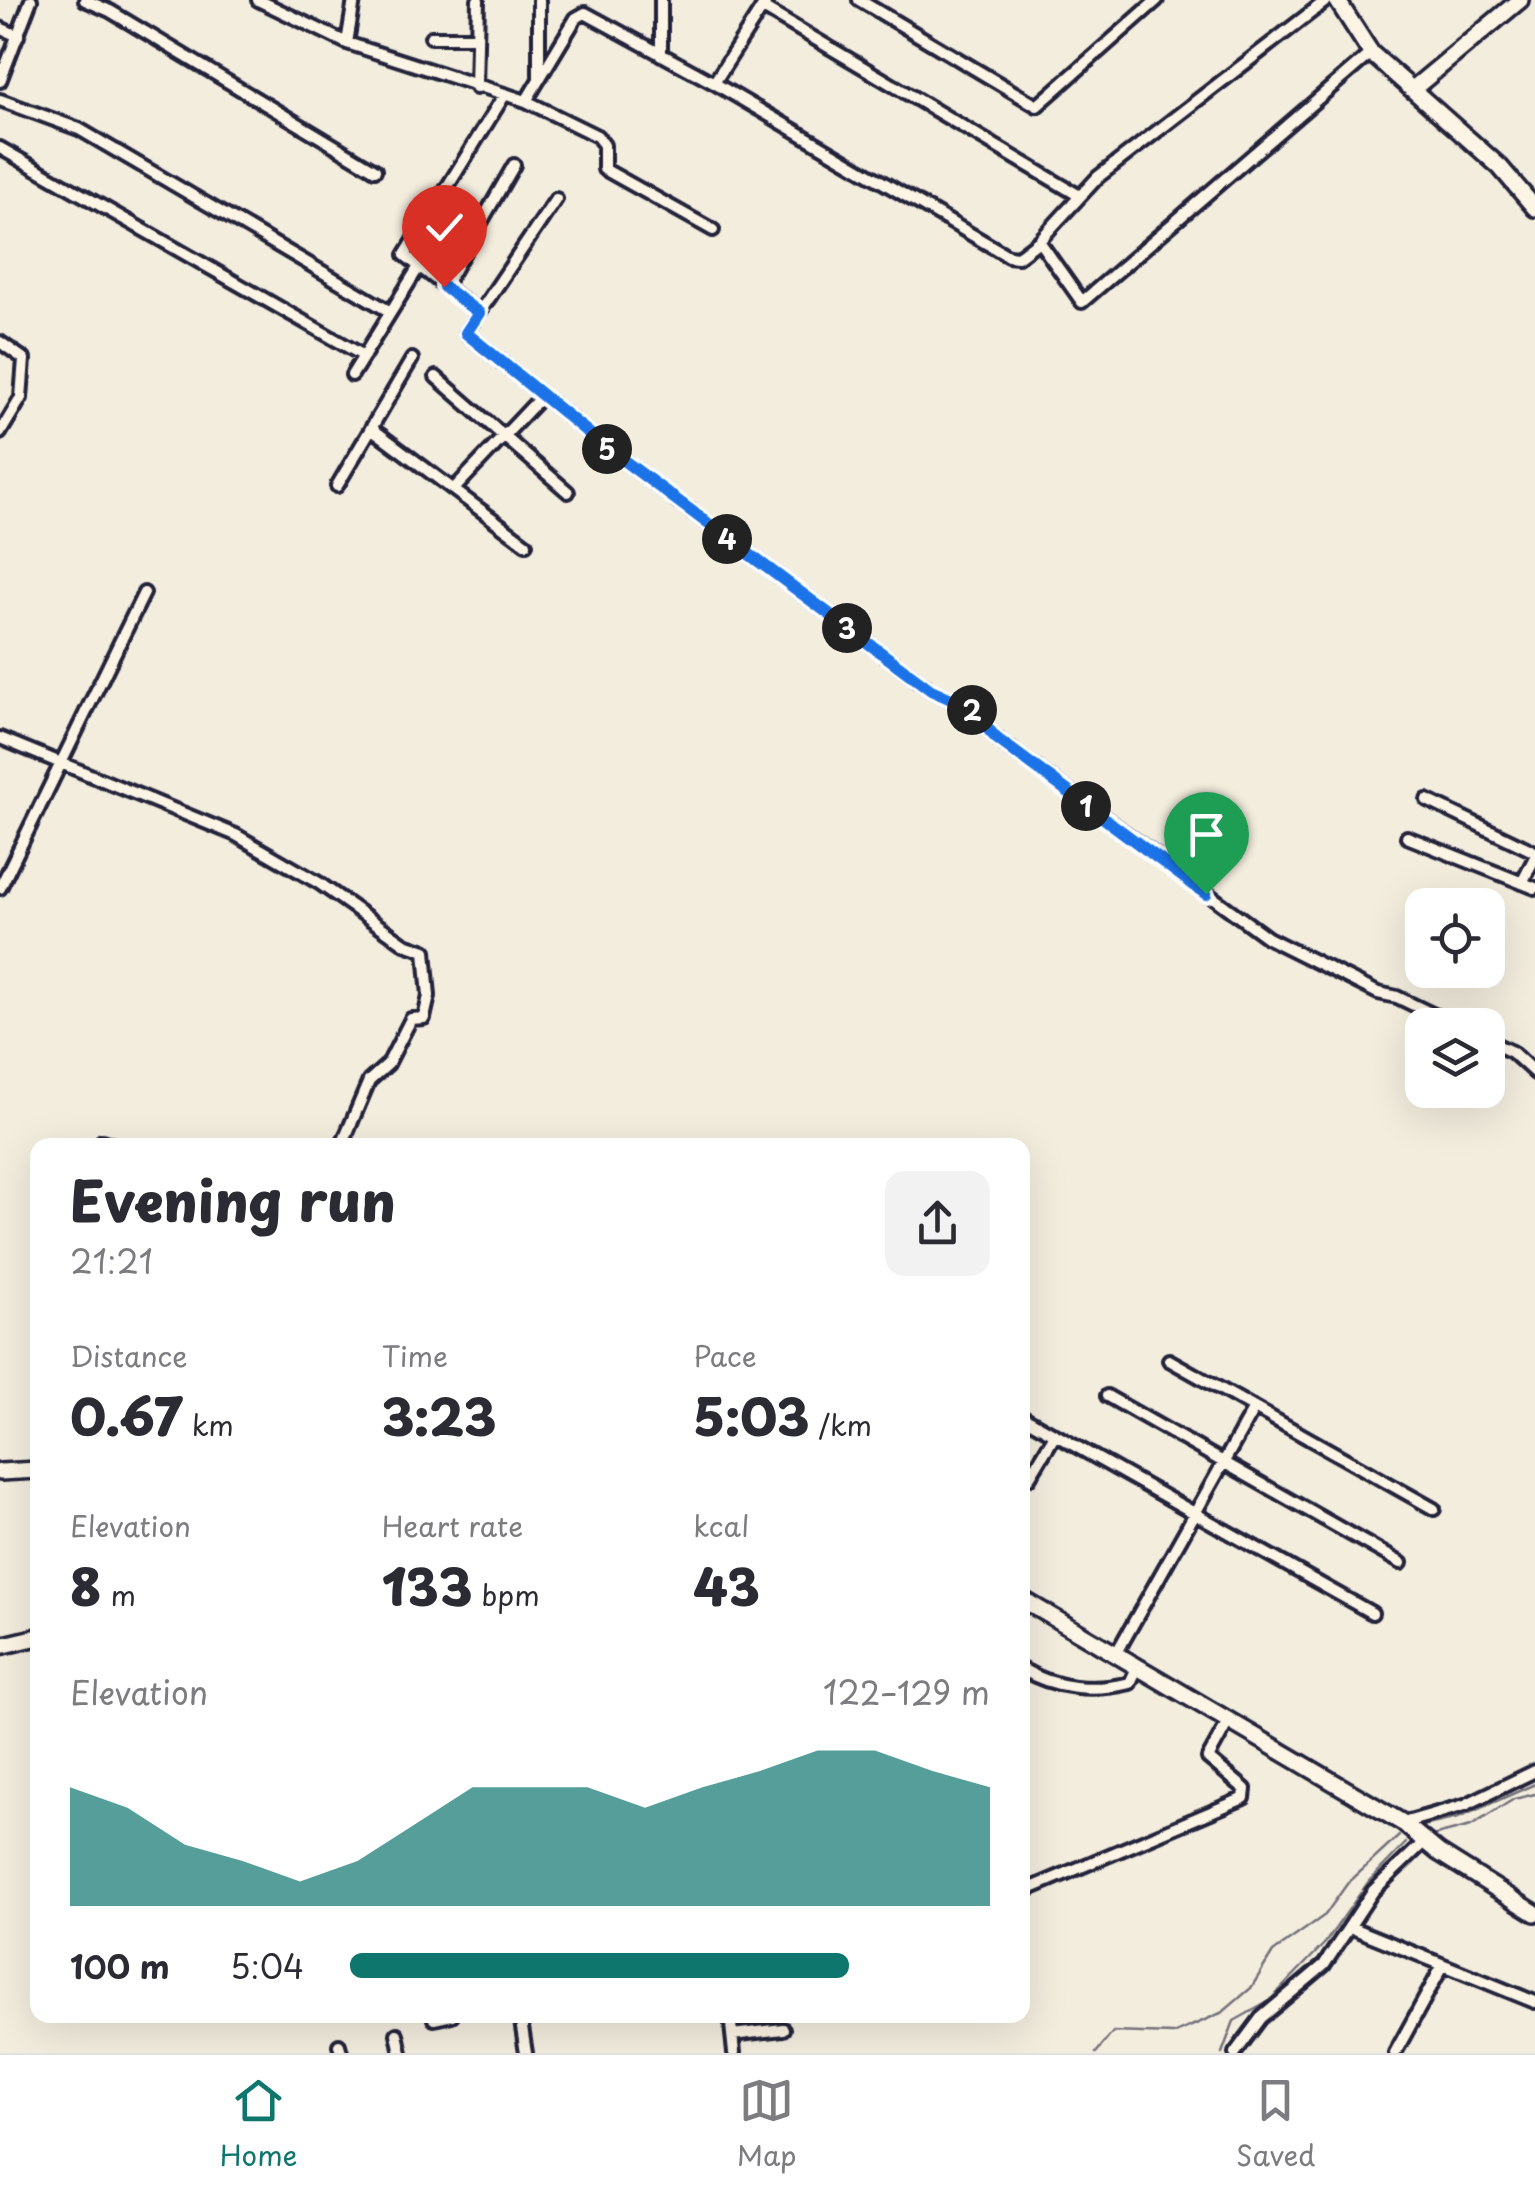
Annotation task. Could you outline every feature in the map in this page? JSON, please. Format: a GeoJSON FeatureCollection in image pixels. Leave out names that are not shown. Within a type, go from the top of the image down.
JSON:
{"type":"FeatureCollection","features":[{"type":"Feature","properties":{"kind":"street"},"geometry":{"type":"LineString","coordinates":[[0,81],[31,0]]}},
{"type":"Feature","properties":{"kind":"street"},"geometry":{"type":"LineString","coordinates":[[85,0],[110,10],[374,170]]}},
{"type":"Feature","properties":{"kind":"street"},"geometry":{"type":"LineString","coordinates":[[258,0],[275,4],[347,43],[476,88],[526,100],[597,136],[604,145],[604,169],[612,176],[713,230]]}},
{"type":"Feature","properties":{"kind":"street"},"geometry":{"type":"LineString","coordinates":[[347,43],[354,0]]}},
{"type":"Feature","properties":{"kind":"street"},"geometry":{"type":"LineString","coordinates":[[476,88],[478,0]]}},
{"type":"Feature","properties":{"kind":"street"},"geometry":{"type":"LineString","coordinates":[[539,0],[539,80]]}},
{"type":"Feature","properties":{"kind":"street"},"geometry":{"type":"LineString","coordinates":[[660,0],[662,55]]}},
{"type":"Feature","properties":{"kind":"street"},"geometry":{"type":"LineString","coordinates":[[859,0],[1037,106],[1158,0]]}},
{"type":"Feature","properties":{"kind":"street"},"geometry":{"type":"LineString","coordinates":[[526,100],[579,13],[714,83],[1008,256],[1018,257],[1039,241],[1078,196],[1327,0]]}},
{"type":"Feature","properties":{"kind":"street"},"geometry":{"type":"LineString","coordinates":[[1337,0],[1371,53],[1500,167],[1535,208]]}},
{"type":"Feature","properties":{"kind":"street"},"geometry":{"type":"LineString","coordinates":[[1413,89],[1520,0]]}},
{"type":"Feature","properties":{"kind":"street"},"geometry":{"type":"LineString","coordinates":[[714,83],[765,4],[1078,196]]}},
{"type":"Feature","properties":{"kind":"street"},"geometry":{"type":"LineString","coordinates":[[0,28],[18,36]]}},
{"type":"Feature","properties":{"kind":"street"},"geometry":{"type":"LineString","coordinates":[[431,37],[477,37]]}},
{"type":"Feature","properties":{"kind":"street"},"geometry":{"type":"LineString","coordinates":[[1039,241],[1082,302],[1371,53]]}},
{"type":"Feature","properties":{"kind":"street"},"geometry":{"type":"LineString","coordinates":[[479,313],[404,255],[506,94]]}},
{"type":"Feature","properties":{"kind":"street"},"geometry":{"type":"LineString","coordinates":[[0,100],[79,129],[389,311]]}},
{"type":"Feature","properties":{"kind":"street"},"geometry":{"type":"LineString","coordinates":[[0,148],[364,356]]}},
{"type":"Feature","properties":{"kind":"street"},"geometry":{"type":"LineString","coordinates":[[444,287],[514,165]]}},
{"type":"Feature","properties":{"kind":"street"},"geometry":{"type":"LineString","coordinates":[[556,200],[466,333],[542,396],[931,690],[969,707],[996,738],[1216,902],[1268,938],[1378,993],[1420,1008]]}},
{"type":"Feature","properties":{"kind":"street"},"geometry":{"type":"LineString","coordinates":[[352,375],[418,268]]}},
{"type":"Feature","properties":{"kind":"street"},"geometry":{"type":"LineString","coordinates":[[0,342],[24,359],[22,398],[0,433]]}},
{"type":"Feature","properties":{"kind":"street"},"geometry":{"type":"LineString","coordinates":[[337,486],[412,359]]}},
{"type":"Feature","properties":{"kind":"street"},"geometry":{"type":"LineString","coordinates":[[436,377],[568,492]]}},
{"type":"Feature","properties":{"kind":"street"},"geometry":{"type":"LineString","coordinates":[[454,489],[542,396]]}},
{"type":"Feature","properties":{"kind":"street"},"geometry":{"type":"LineString","coordinates":[[371,428],[526,544]]}},
{"type":"Feature","properties":{"kind":"street"},"geometry":{"type":"LineString","coordinates":[[0,888],[144,592]]}},
{"type":"Feature","properties":{"kind":"street"},"geometry":{"type":"LineString","coordinates":[[0,738],[236,835],[319,884],[405,944],[425,950],[428,996],[424,1018],[411,1019],[388,1064],[369,1081],[345,1138]]}},
{"type":"Feature","properties":{"kind":"street"},"geometry":{"type":"LineString","coordinates":[[1427,800],[1535,855],[1522,882]]}},
{"type":"Feature","properties":{"kind":"street"},"geometry":{"type":"LineString","coordinates":[[1407,837],[1535,888]]}},
{"type":"Feature","properties":{"kind":"street"},"geometry":{"type":"LineString","coordinates":[[1505,1048],[1535,1073]]}},
{"type":"Feature","properties":{"kind":"street"},"geometry":{"type":"LineString","coordinates":[[1170,1360],[1434,1509]]}},
{"type":"Feature","properties":{"kind":"street"},"geometry":{"type":"LineString","coordinates":[[1108,1396],[1400,1563]]}},
{"type":"Feature","properties":{"kind":"street"},"geometry":{"type":"LineString","coordinates":[[1116,1654],[1254,1408]]}},
{"type":"Feature","properties":{"kind":"street"},"geometry":{"type":"LineString","coordinates":[[1030,1420],[1372,1614]]}},
{"type":"Feature","properties":{"kind":"street"},"geometry":{"type":"LineString","coordinates":[[1030,1476],[1056,1434]]}},
{"type":"Feature","properties":{"kind":"street"},"geometry":{"type":"LineString","coordinates":[[0,1472],[30,1470]]}},
{"type":"Feature","properties":{"kind":"street"},"geometry":{"type":"LineString","coordinates":[[1030,1604],[1402,1823],[1424,1842],[1535,1913]]}},
{"type":"Feature","properties":{"kind":"street"},"geometry":{"type":"LineString","coordinates":[[0,1646],[30,1639]]}},
{"type":"Feature","properties":{"kind":"street"},"geometry":{"type":"LineString","coordinates":[[1030,1672],[1070,1688],[1113,1687],[1130,1683],[1138,1666]]}},
{"type":"Feature","properties":{"kind":"street"},"geometry":{"type":"LineString","coordinates":[[1030,1889],[1244,1798],[1245,1789],[1208,1758],[1229,1720]]}},
{"type":"Feature","properties":{"kind":"street"},"geometry":{"type":"LineString","coordinates":[[1402,1823],[1464,1805],[1535,1771]]}},
{"type":"Feature","properties":{"kind":"street"},"geometry":{"type":"LineString","coordinates":[[1235,2053],[1261,2018],[1324,1965],[1373,1891],[1424,1842]]}},
{"type":"Feature","properties":{"kind":"street"},"geometry":{"type":"LineString","coordinates":[[1350,1927],[1535,2002]]}},
{"type":"Feature","properties":{"kind":"street"},"geometry":{"type":"LineString","coordinates":[[1395,2053],[1442,1967]]}},
{"type":"Feature","properties":{"kind":"street"},"geometry":{"type":"LineString","coordinates":[[521,2023],[526,2053]]}},
{"type":"Feature","properties":{"kind":"street"},"geometry":{"type":"LineString","coordinates":[[731,2023],[734,2053]]}},
{"type":"Feature","properties":{"kind":"street"},"geometry":{"type":"LineString","coordinates":[[732,2035],[783,2028]]}},
{"type":"Feature","properties":{"kind":"street"},"geometry":{"type":"LineString","coordinates":[[397,2034],[402,2053]]}},
{"type":"Feature","properties":{"kind":"waterway"},"geometry":{"type":"LineString","coordinates":[[1423,1826],[1458,1818],[1535,1784]]}},
{"type":"Feature","properties":{"kind":"waterway"},"geometry":{"type":"LineString","coordinates":[[1432,1836],[1471,1826],[1514,1799],[1535,1794]]}},
{"type":"Feature","properties":{"kind":"waterway"},"geometry":{"type":"LineString","coordinates":[[1096,2053],[1113,2032],[1173,2034],[1223,2012],[1251,1988],[1273,1952],[1325,1915],[1347,1884],[1399,1836]]}},
{"type":"Feature","properties":{"kind":"waterway"},"geometry":{"type":"LineString","coordinates":[[1222,2053],[1234,2021],[1268,2002],[1325,1943],[1369,1881],[1406,1843]]}},
{"type":"Feature","properties":{"kind":"route"},"geometry":{"type":"LineString","coordinates":[[444,287],[479,313],[466,333],[607,448],[931,690],[969,707],[996,738],[1206,894]]}}]}
